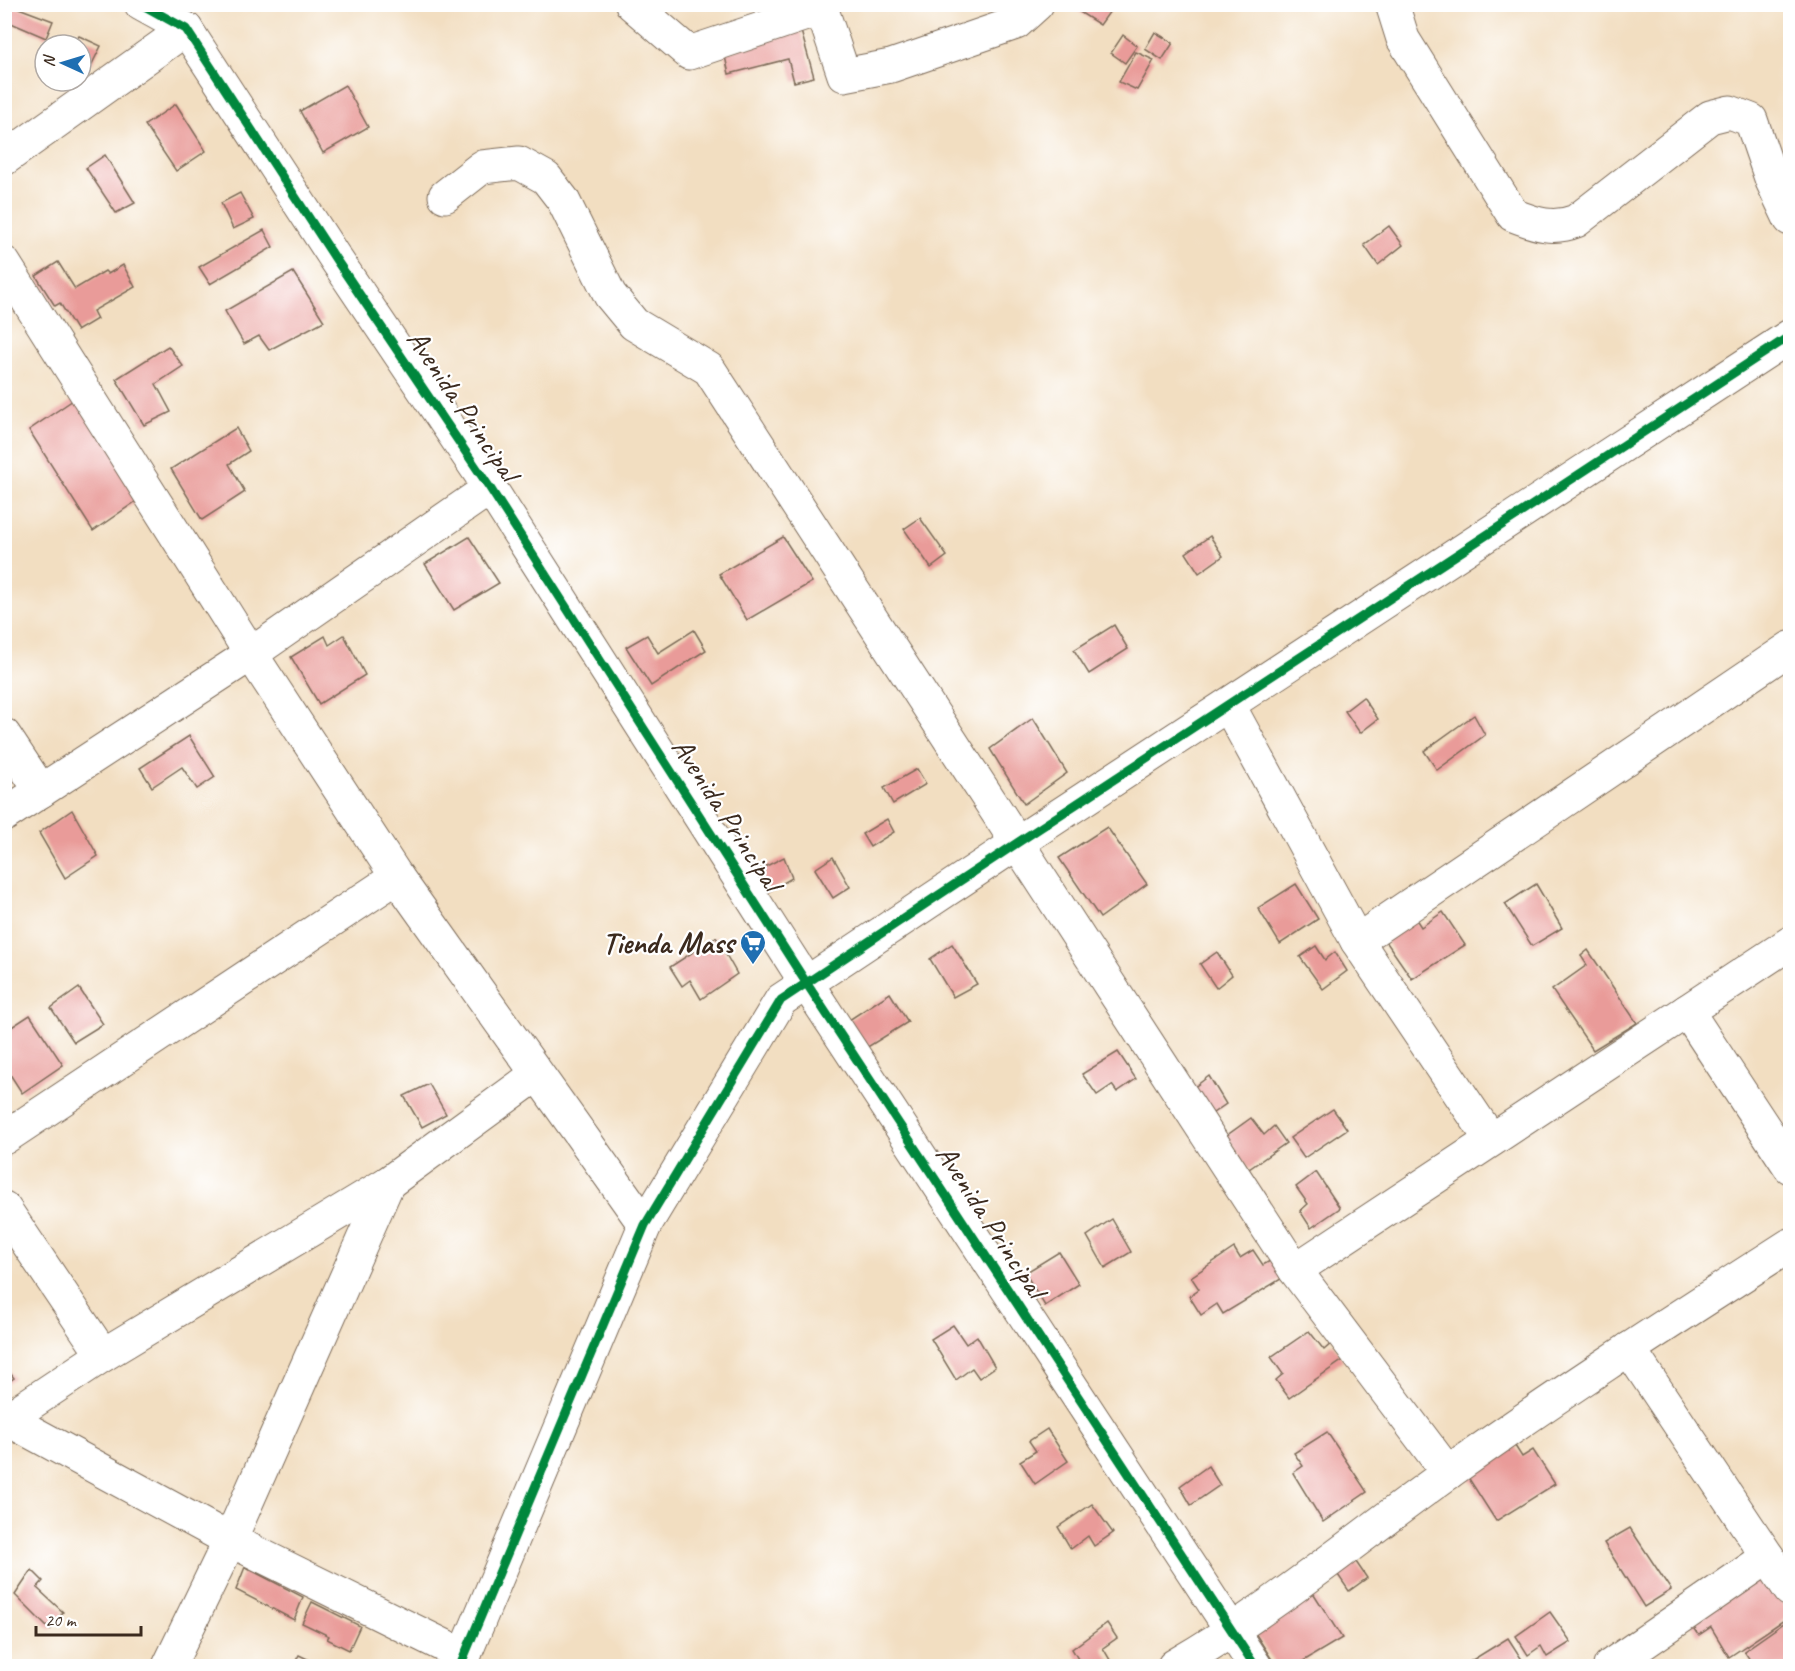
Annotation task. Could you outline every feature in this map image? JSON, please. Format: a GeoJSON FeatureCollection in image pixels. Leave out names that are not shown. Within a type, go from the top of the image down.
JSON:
{"type":"FeatureCollection","features":[{"type":"Feature","properties":{"kind":"street","name":"Avenida Principal"},"geometry":{"type":"LineString","coordinates":[[141,4],[186,29],[337,261],[490,488],[807,984],[1255,1666]]}},
{"type":"Feature","properties":{"kind":"street"},"geometry":{"type":"LineString","coordinates":[[632,4],[689,53],[820,7],[844,75],[891,66],[1016,23],[1037,4]]}},
{"type":"Feature","properties":{"kind":"street"},"geometry":{"type":"LineString","coordinates":[[1392,4],[1403,39],[1513,215],[1540,225],[1560,228],[1576,221],[1710,117],[1730,112],[1751,120],[1772,181],[1791,219]]}},
{"type":"Feature","properties":{"kind":"street"},"geometry":{"type":"LineString","coordinates":[[4,159],[186,29]]}},
{"type":"Feature","properties":{"kind":"street"},"geometry":{"type":"LineString","coordinates":[[1772,181],[1791,153]]}},
{"type":"Feature","properties":{"kind":"street"},"geometry":{"type":"LineString","coordinates":[[445,196],[482,167],[519,163],[546,178],[563,200],[610,295],[634,324],[709,369],[1295,1270],[1448,1473]]}},
{"type":"Feature","properties":{"kind":"street"},"geometry":{"type":"LineString","coordinates":[[4,263],[251,654],[397,877],[645,1225]]}},
{"type":"Feature","properties":{"kind":"street"},"geometry":{"type":"LineString","coordinates":[[536,1075],[388,1183],[103,1355],[6,1420],[462,1661],[645,1225],[781,1000],[1791,336]]}},
{"type":"Feature","properties":{"kind":"street"},"geometry":{"type":"LineString","coordinates":[[4,815],[251,654],[490,488]]}},
{"type":"Feature","properties":{"kind":"street"},"geometry":{"type":"LineString","coordinates":[[1357,941],[1791,648]]}},
{"type":"Feature","properties":{"kind":"street"},"geometry":{"type":"LineString","coordinates":[[1228,705],[1357,941],[1491,1140]]}},
{"type":"Feature","properties":{"kind":"street"},"geometry":{"type":"LineString","coordinates":[[4,735],[41,791]]}},
{"type":"Feature","properties":{"kind":"street"},"geometry":{"type":"LineString","coordinates":[[4,1138],[397,877]]}},
{"type":"Feature","properties":{"kind":"street"},"geometry":{"type":"LineString","coordinates":[[1295,1270],[1791,944]]}},
{"type":"Feature","properties":{"kind":"street"},"geometry":{"type":"LineString","coordinates":[[1687,1011],[1791,1167]]}},
{"type":"Feature","properties":{"kind":"street"},"geometry":{"type":"LineString","coordinates":[[169,1666],[230,1540],[388,1183]]}},
{"type":"Feature","properties":{"kind":"street"},"geometry":{"type":"LineString","coordinates":[[4,1208],[103,1355]]}},
{"type":"Feature","properties":{"kind":"street"},"geometry":{"type":"LineString","coordinates":[[1174,1666],[1233,1632],[1448,1473],[1629,1349],[1791,1245]]}},
{"type":"Feature","properties":{"kind":"street"},"geometry":{"type":"LineString","coordinates":[[1629,1349],[1791,1590]]}},
{"type":"Feature","properties":{"kind":"street"},"geometry":{"type":"LineString","coordinates":[[1610,1666],[1768,1557]]}},
{"type":"Feature","properties":{"kind":"building"},"geometry":{"type":"Polygon","coordinates":[[[8,4],[53,21],[48,33],[34,33],[4,20],[8,4]]]}},
{"type":"Feature","properties":{"kind":"building"},"geometry":{"type":"Polygon","coordinates":[[[1067,4],[1115,4],[1100,25],[1067,4]]]}},
{"type":"Feature","properties":{"kind":"building"},"geometry":{"type":"Polygon","coordinates":[[[801,31],[814,77],[794,82],[788,59],[729,74],[724,52],[801,31]]]}},
{"type":"Feature","properties":{"kind":"building"},"geometry":{"type":"Polygon","coordinates":[[[1155,32],[1173,43],[1162,60],[1145,49],[1155,32]]]}},
{"type":"Feature","properties":{"kind":"building"},"geometry":{"type":"Polygon","coordinates":[[[1123,35],[1137,46],[1125,63],[1111,53],[1123,35]]]}},
{"type":"Feature","properties":{"kind":"building"},"geometry":{"type":"Polygon","coordinates":[[[93,42],[101,46],[93,62],[93,42]]]}},
{"type":"Feature","properties":{"kind":"building"},"geometry":{"type":"Polygon","coordinates":[[[1136,52],[1154,60],[1137,90],[1119,82],[1136,52]]]}},
{"type":"Feature","properties":{"kind":"building"},"geometry":{"type":"Polygon","coordinates":[[[345,85],[368,127],[323,153],[300,111],[345,85]]]}},
{"type":"Feature","properties":{"kind":"building"},"geometry":{"type":"Polygon","coordinates":[[[176,104],[206,151],[176,171],[145,125],[176,104]]]}},
{"type":"Feature","properties":{"kind":"building"},"geometry":{"type":"Polygon","coordinates":[[[105,155],[135,203],[116,213],[86,168],[105,155]]]}},
{"type":"Feature","properties":{"kind":"building"},"geometry":{"type":"Polygon","coordinates":[[[240,193],[254,219],[233,229],[221,203],[240,193]]]}},
{"type":"Feature","properties":{"kind":"building"},"geometry":{"type":"Polygon","coordinates":[[[1389,226],[1403,245],[1378,265],[1364,245],[1389,226]]]}},
{"type":"Feature","properties":{"kind":"building"},"geometry":{"type":"Polygon","coordinates":[[[264,230],[273,247],[210,284],[199,267],[264,230]]]}},
{"type":"Feature","properties":{"kind":"building"},"geometry":{"type":"Polygon","coordinates":[[[58,262],[75,289],[105,271],[108,274],[123,265],[135,287],[93,311],[97,319],[77,331],[60,303],[55,306],[36,276],[58,262]]]}},
{"type":"Feature","properties":{"kind":"building"},"geometry":{"type":"Polygon","coordinates":[[[293,272],[324,321],[269,350],[259,336],[244,344],[225,311],[293,272]]]}},
{"type":"Feature","properties":{"kind":"building"},"geometry":{"type":"Polygon","coordinates":[[[168,346],[183,366],[156,384],[171,412],[144,425],[116,379],[168,346]]]}},
{"type":"Feature","properties":{"kind":"building"},"geometry":{"type":"Polygon","coordinates":[[[82,394],[145,495],[93,531],[29,430],[82,394]]]}},
{"type":"Feature","properties":{"kind":"building"},"geometry":{"type":"Polygon","coordinates":[[[236,428],[249,451],[229,464],[245,492],[202,520],[171,469],[236,428]]]}},
{"type":"Feature","properties":{"kind":"building"},"geometry":{"type":"Polygon","coordinates":[[[920,518],[947,556],[931,568],[904,529],[920,518]]]}},
{"type":"Feature","properties":{"kind":"building"},"geometry":{"type":"Polygon","coordinates":[[[1210,536],[1223,556],[1199,573],[1186,553],[1210,536]]]}},
{"type":"Feature","properties":{"kind":"building"},"geometry":{"type":"Polygon","coordinates":[[[469,537],[499,583],[454,610],[425,564],[469,537]]]}},
{"type":"Feature","properties":{"kind":"building"},"geometry":{"type":"Polygon","coordinates":[[[783,537],[812,582],[747,620],[719,574],[783,537]]]}},
{"type":"Feature","properties":{"kind":"building"},"geometry":{"type":"Polygon","coordinates":[[[1114,625],[1128,649],[1089,674],[1074,650],[1114,625]]]}},
{"type":"Feature","properties":{"kind":"building"},"geometry":{"type":"Polygon","coordinates":[[[694,630],[706,650],[651,686],[626,647],[647,635],[658,653],[694,630]]]}},
{"type":"Feature","properties":{"kind":"building"},"geometry":{"type":"Polygon","coordinates":[[[344,635],[365,675],[319,704],[291,657],[325,636],[329,645],[344,635]]]}},
{"type":"Feature","properties":{"kind":"building"},"geometry":{"type":"Polygon","coordinates":[[[1363,697],[1378,719],[1360,733],[1345,711],[1363,697]]]}},
{"type":"Feature","properties":{"kind":"building"},"geometry":{"type":"Polygon","coordinates":[[[1474,715],[1485,735],[1437,770],[1424,751],[1474,715]]]}},
{"type":"Feature","properties":{"kind":"building"},"geometry":{"type":"Polygon","coordinates":[[[1033,718],[1067,773],[1024,804],[990,749],[1033,718]]]}},
{"type":"Feature","properties":{"kind":"building"},"geometry":{"type":"Polygon","coordinates":[[[189,736],[215,777],[197,789],[182,767],[152,787],[140,768],[189,736]]]}},
{"type":"Feature","properties":{"kind":"building"},"geometry":{"type":"Polygon","coordinates":[[[917,769],[926,784],[893,804],[884,788],[917,769]]]}},
{"type":"Feature","properties":{"kind":"building"},"geometry":{"type":"Polygon","coordinates":[[[72,810],[98,856],[65,878],[39,833],[72,810]]]}},
{"type":"Feature","properties":{"kind":"building"},"geometry":{"type":"Polygon","coordinates":[[[887,819],[894,832],[870,847],[862,834],[887,819]]]}},
{"type":"Feature","properties":{"kind":"building"},"geometry":{"type":"Polygon","coordinates":[[[1107,827],[1147,884],[1100,918],[1059,858],[1107,827]]]}},
{"type":"Feature","properties":{"kind":"building"},"geometry":{"type":"Polygon","coordinates":[[[784,857],[792,878],[761,896],[751,874],[784,857]]]}},
{"type":"Feature","properties":{"kind":"building"},"geometry":{"type":"Polygon","coordinates":[[[833,857],[850,887],[833,898],[815,869],[833,857]]]}},
{"type":"Feature","properties":{"kind":"building"},"geometry":{"type":"Polygon","coordinates":[[[1296,884],[1318,919],[1280,944],[1258,908],[1296,884]]]}},
{"type":"Feature","properties":{"kind":"building"},"geometry":{"type":"Polygon","coordinates":[[[1536,884],[1562,928],[1532,946],[1505,904],[1536,884]]]}},
{"type":"Feature","properties":{"kind":"building"},"geometry":{"type":"Polygon","coordinates":[[[1443,912],[1465,945],[1412,979],[1383,937],[1414,916],[1421,927],[1443,912]]]}},
{"type":"Feature","properties":{"kind":"building"},"geometry":{"type":"Polygon","coordinates":[[[716,937],[737,974],[701,999],[690,980],[682,986],[670,967],[716,937]]]}},
{"type":"Feature","properties":{"kind":"building"},"geometry":{"type":"Polygon","coordinates":[[[952,944],[977,984],[953,997],[930,959],[952,944]]]}},
{"type":"Feature","properties":{"kind":"building"},"geometry":{"type":"Polygon","coordinates":[[[1316,946],[1325,960],[1335,952],[1347,971],[1323,989],[1300,957],[1316,946]]]}},
{"type":"Feature","properties":{"kind":"building"},"geometry":{"type":"Polygon","coordinates":[[[1588,950],[1637,1023],[1593,1050],[1552,990],[1587,965],[1581,956],[1588,950]]]}},
{"type":"Feature","properties":{"kind":"building"},"geometry":{"type":"Polygon","coordinates":[[[1217,952],[1232,975],[1216,988],[1200,964],[1217,952]]]}},
{"type":"Feature","properties":{"kind":"building"},"geometry":{"type":"Polygon","coordinates":[[[79,988],[103,1024],[74,1042],[51,1008],[79,988]]]}},
{"type":"Feature","properties":{"kind":"building"},"geometry":{"type":"Polygon","coordinates":[[[890,993],[908,1022],[866,1048],[849,1020],[890,993]]]}},
{"type":"Feature","properties":{"kind":"building"},"geometry":{"type":"Polygon","coordinates":[[[30,1015],[63,1065],[22,1093],[4,1065],[4,1032],[30,1015]]]}},
{"type":"Feature","properties":{"kind":"building"},"geometry":{"type":"Polygon","coordinates":[[[1118,1052],[1136,1079],[1117,1092],[1112,1085],[1097,1095],[1082,1074],[1118,1052]]]}},
{"type":"Feature","properties":{"kind":"building"},"geometry":{"type":"Polygon","coordinates":[[[1209,1076],[1226,1104],[1210,1115],[1192,1089],[1209,1076]]]}},
{"type":"Feature","properties":{"kind":"building"},"geometry":{"type":"Polygon","coordinates":[[[429,1084],[446,1114],[422,1127],[404,1096],[429,1084]]]}},
{"type":"Feature","properties":{"kind":"building"},"geometry":{"type":"Polygon","coordinates":[[[1333,1109],[1347,1129],[1304,1158],[1290,1138],[1333,1109]]]}},
{"type":"Feature","properties":{"kind":"building"},"geometry":{"type":"Polygon","coordinates":[[[1251,1118],[1264,1135],[1274,1126],[1286,1143],[1249,1169],[1226,1136],[1251,1118]]]}},
{"type":"Feature","properties":{"kind":"building"},"geometry":{"type":"Polygon","coordinates":[[[1316,1172],[1340,1208],[1311,1228],[1300,1211],[1308,1204],[1296,1187],[1316,1172]]]}},
{"type":"Feature","properties":{"kind":"building"},"geometry":{"type":"Polygon","coordinates":[[[1112,1219],[1131,1252],[1105,1268],[1087,1236],[1112,1219]]]}},
{"type":"Feature","properties":{"kind":"building"},"geometry":{"type":"Polygon","coordinates":[[[1234,1248],[1240,1258],[1253,1250],[1263,1265],[1277,1257],[1289,1274],[1223,1314],[1217,1304],[1201,1315],[1189,1296],[1199,1289],[1191,1277],[1234,1248]]]}},
{"type":"Feature","properties":{"kind":"building"},"geometry":{"type":"Polygon","coordinates":[[[1059,1252],[1079,1284],[1045,1306],[1025,1273],[1059,1252]]]}},
{"type":"Feature","properties":{"kind":"building"},"geometry":{"type":"Polygon","coordinates":[[[953,1325],[966,1344],[977,1336],[995,1367],[979,1378],[972,1368],[956,1380],[931,1339],[953,1325]]]}},
{"type":"Feature","properties":{"kind":"building"},"geometry":{"type":"Polygon","coordinates":[[[1309,1331],[1324,1350],[1332,1343],[1343,1360],[1289,1398],[1276,1380],[1283,1374],[1271,1357],[1309,1331]]]}},
{"type":"Feature","properties":{"kind":"building"},"geometry":{"type":"Polygon","coordinates":[[[4,1365],[14,1378],[4,1385],[4,1365]]]}},
{"type":"Feature","properties":{"kind":"building"},"geometry":{"type":"Polygon","coordinates":[[[1047,1429],[1068,1461],[1035,1484],[1020,1461],[1036,1451],[1029,1441],[1047,1429]]]}},
{"type":"Feature","properties":{"kind":"building"},"geometry":{"type":"Polygon","coordinates":[[[1327,1432],[1367,1492],[1323,1522],[1293,1473],[1303,1466],[1294,1453],[1327,1432]]]}},
{"type":"Feature","properties":{"kind":"building"},"geometry":{"type":"Polygon","coordinates":[[[1515,1446],[1522,1457],[1533,1450],[1555,1484],[1496,1521],[1464,1471],[1515,1446]]]}},
{"type":"Feature","properties":{"kind":"building"},"geometry":{"type":"Polygon","coordinates":[[[1208,1466],[1220,1485],[1191,1505],[1180,1486],[1208,1466]]]}},
{"type":"Feature","properties":{"kind":"building"},"geometry":{"type":"Polygon","coordinates":[[[1092,1504],[1113,1533],[1094,1546],[1088,1536],[1071,1549],[1058,1527],[1092,1504]]]}},
{"type":"Feature","properties":{"kind":"building"},"geometry":{"type":"Polygon","coordinates":[[[1630,1528],[1671,1590],[1644,1607],[1604,1543],[1630,1528]]]}},
{"type":"Feature","properties":{"kind":"building"},"geometry":{"type":"Polygon","coordinates":[[[1354,1559],[1367,1578],[1349,1591],[1336,1572],[1354,1559]]]}},
{"type":"Feature","properties":{"kind":"building"},"geometry":{"type":"Polygon","coordinates":[[[245,1567],[303,1597],[294,1620],[236,1590],[245,1567]]]}},
{"type":"Feature","properties":{"kind":"building"},"geometry":{"type":"Polygon","coordinates":[[[1763,1569],[1790,1616],[1729,1657],[1711,1627],[1699,1635],[1688,1619],[1763,1569]]]}},
{"type":"Feature","properties":{"kind":"building"},"geometry":{"type":"Polygon","coordinates":[[[32,1570],[43,1581],[37,1588],[63,1612],[50,1630],[15,1595],[32,1570]]]}},
{"type":"Feature","properties":{"kind":"building"},"geometry":{"type":"Polygon","coordinates":[[[1307,1583],[1342,1638],[1295,1666],[1276,1666],[1248,1622],[1307,1583]]]}},
{"type":"Feature","properties":{"kind":"building"},"geometry":{"type":"Polygon","coordinates":[[[312,1602],[360,1626],[349,1650],[327,1639],[329,1636],[302,1623],[312,1602]]]}},
{"type":"Feature","properties":{"kind":"building"},"geometry":{"type":"Polygon","coordinates":[[[1550,1612],[1571,1642],[1547,1657],[1541,1646],[1528,1655],[1516,1636],[1550,1612]]]}},
{"type":"Feature","properties":{"kind":"building"},"geometry":{"type":"Polygon","coordinates":[[[1107,1623],[1117,1638],[1103,1648],[1113,1665],[1082,1666],[1072,1649],[1107,1623]]]}},
{"type":"Feature","properties":{"kind":"building"},"geometry":{"type":"Polygon","coordinates":[[[1784,1623],[1790,1633],[1790,1666],[1754,1666],[1744,1651],[1784,1623]]]}},
{"type":"Feature","properties":{"kind":"building"},"geometry":{"type":"Polygon","coordinates":[[[1508,1638],[1526,1666],[1468,1666],[1466,1664],[1508,1638]]]}},
{"type":"Feature","properties":{"kind":"building"},"geometry":{"type":"Polygon","coordinates":[[[299,1655],[322,1666],[293,1666],[299,1655]]]}},
{"type":"Feature","properties":{"kind":"cycle path"},"geometry":{"type":"LineString","coordinates":[[141,4],[186,29],[337,261],[490,488],[807,984],[1255,1666]]}},
{"type":"Feature","properties":{"kind":"cycle path"},"geometry":{"type":"LineString","coordinates":[[460,1666],[645,1225],[781,1000],[1790,336]]}},
{"type":"Feature","properties":{"kind":"place","name":"Tienda Mass"},"geometry":{"type":"Point","coordinates":[753,966]}}]}
